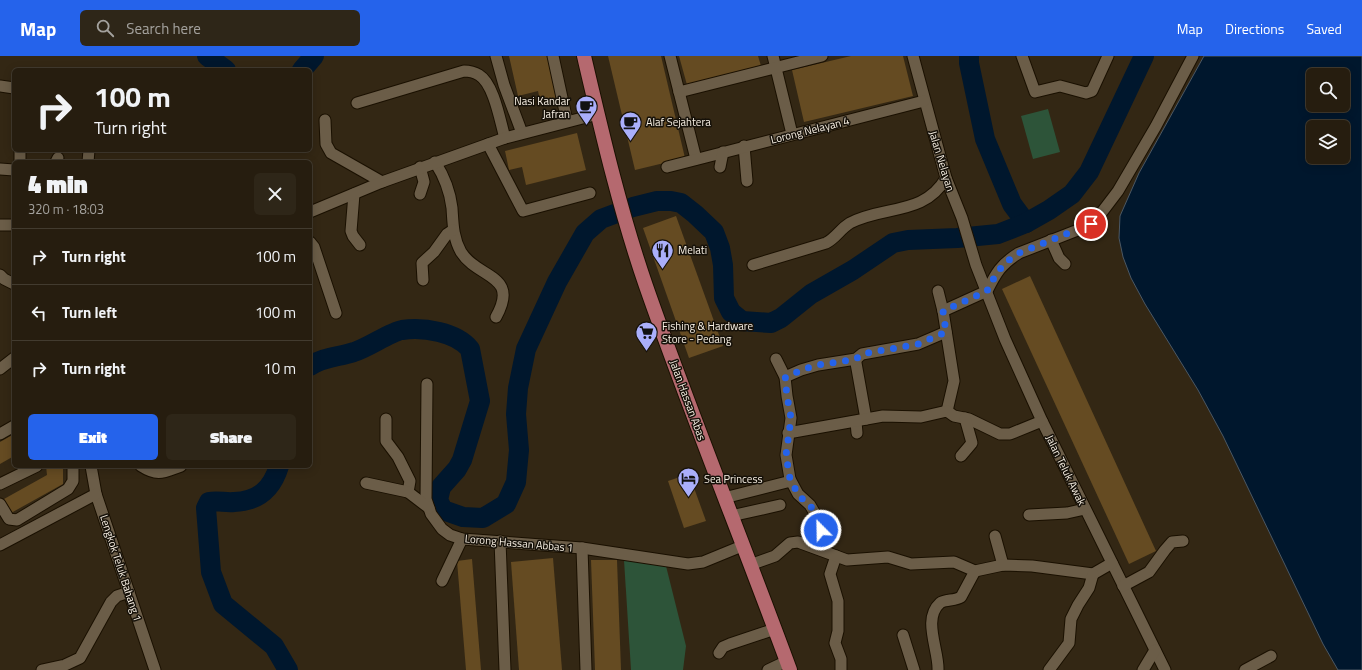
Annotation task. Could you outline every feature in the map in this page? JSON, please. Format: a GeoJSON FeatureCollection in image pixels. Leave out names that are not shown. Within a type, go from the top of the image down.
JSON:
{"type":"FeatureCollection","features":[{"type":"Feature","properties":{"kind":"main road","name":"Jalan Hassan Abas"},"geometry":{"type":"LineString","coordinates":[[584,56],[620,199],[646,285],[742,546],[789,666]]}},
{"type":"Feature","properties":{"kind":"street"},"geometry":{"type":"LineString","coordinates":[[496,56],[504,85],[522,132]]}},
{"type":"Feature","properties":{"kind":"street"},"geometry":{"type":"LineString","coordinates":[[553,56],[567,121]]}},
{"type":"Feature","properties":{"kind":"street"},"geometry":{"type":"LineString","coordinates":[[670,56],[696,158]]}},
{"type":"Feature","properties":{"kind":"street"},"geometry":{"type":"LineString","coordinates":[[773,56],[792,134]]}},
{"type":"Feature","properties":{"kind":"street"},"geometry":{"type":"LineString","coordinates":[[679,92],[822,56]]}},
{"type":"Feature","properties":{"kind":"street","name":"Jalan Nelayan"},"geometry":{"type":"LineString","coordinates":[[913,56],[946,178],[962,218],[976,265]]}},
{"type":"Feature","properties":{"kind":"street"},"geometry":{"type":"LineString","coordinates":[[1022,56],[1035,92],[1060,86],[1086,93],[1092,91],[1108,56]]}},
{"type":"Feature","properties":{"kind":"street"},"geometry":{"type":"LineString","coordinates":[[943,311],[987,291],[996,272],[1010,258],[1019,253],[1083,228],[1091,224],[1099,216],[1118,191],[1156,126],[1193,56]]}},
{"type":"Feature","properties":{"kind":"street"},"geometry":{"type":"LineString","coordinates":[[357,102],[464,71],[472,72],[479,75],[490,88],[505,138]]}},
{"type":"Feature","properties":{"kind":"street"},"geometry":{"type":"LineString","coordinates":[[0,86],[12,88]]}},
{"type":"Feature","properties":{"kind":"street","name":"Lorong Nelayan 4"},"geometry":{"type":"LineString","coordinates":[[666,167],[696,158],[924,101]]}},
{"type":"Feature","properties":{"kind":"street"},"geometry":{"type":"LineString","coordinates":[[312,211],[420,167],[522,132],[598,114]]}},
{"type":"Feature","properties":{"kind":"street"},"geometry":{"type":"LineString","coordinates":[[325,120],[326,144],[330,153],[382,182]]}},
{"type":"Feature","properties":{"kind":"street"},"geometry":{"type":"LineString","coordinates":[[488,144],[523,211],[590,194]]}},
{"type":"Feature","properties":{"kind":"street"},"geometry":{"type":"LineString","coordinates":[[744,146],[748,181]]}},
{"type":"Feature","properties":{"kind":"street"},"geometry":{"type":"LineString","coordinates":[[720,167],[723,152]]}},
{"type":"Feature","properties":{"kind":"street"},"geometry":{"type":"LineString","coordinates":[[435,162],[448,188],[452,207],[453,230],[463,255],[478,269],[498,282],[503,295],[500,309],[496,317]]}},
{"type":"Feature","properties":{"kind":"street"},"geometry":{"type":"LineString","coordinates":[[420,167],[424,182],[420,194]]}},
{"type":"Feature","properties":{"kind":"street"},"geometry":{"type":"LineString","coordinates":[[0,170],[12,170]]}},
{"type":"Feature","properties":{"kind":"street"},"geometry":{"type":"LineString","coordinates":[[753,265],[826,243],[834,238],[844,227],[858,220],[918,204],[930,198],[940,188],[946,178]]}},
{"type":"Feature","properties":{"kind":"street"},"geometry":{"type":"LineString","coordinates":[[354,194],[351,231],[360,245]]}},
{"type":"Feature","properties":{"kind":"street"},"geometry":{"type":"LineString","coordinates":[[0,225],[12,225]]}},
{"type":"Feature","properties":{"kind":"street"},"geometry":{"type":"LineString","coordinates":[[422,280],[422,263],[434,252],[447,234],[453,230]]}},
{"type":"Feature","properties":{"kind":"street"},"geometry":{"type":"LineString","coordinates":[[1051,240],[1057,253],[1065,264]]}},
{"type":"Feature","properties":{"kind":"street"},"geometry":{"type":"LineString","coordinates":[[312,244],[336,313]]}},
{"type":"Feature","properties":{"kind":"street","name":"Jalan Teluk Awak"},"geometry":{"type":"LineString","coordinates":[[976,265],[1005,339],[1042,421],[1165,670]]}},
{"type":"Feature","properties":{"kind":"street"},"geometry":{"type":"LineString","coordinates":[[0,275],[4,280],[12,283]]}},
{"type":"Feature","properties":{"kind":"street"},"geometry":{"type":"LineString","coordinates":[[938,291],[943,311],[954,381],[947,411]]}},
{"type":"Feature","properties":{"kind":"street"},"geometry":{"type":"LineString","coordinates":[[785,378],[801,370],[818,365],[856,359],[862,354],[918,344],[946,332]]}},
{"type":"Feature","properties":{"kind":"street"},"geometry":{"type":"LineString","coordinates":[[776,359],[785,378],[791,418],[786,455],[790,479],[798,494],[810,505],[820,522],[820,549]]}},
{"type":"Feature","properties":{"kind":"street"},"geometry":{"type":"LineString","coordinates":[[856,359],[860,425]]}},
{"type":"Feature","properties":{"kind":"street"},"geometry":{"type":"LineString","coordinates":[[0,369],[12,360]]}},
{"type":"Feature","properties":{"kind":"street","name":"Lorong Hassan Abbas 1"},"geometry":{"type":"LineString","coordinates":[[427,384],[426,499],[434,520],[450,535],[462,539],[582,548],[688,564],[703,562],[742,546]]}},
{"type":"Feature","properties":{"kind":"street"},"geometry":{"type":"LineString","coordinates":[[788,433],[860,425],[883,416],[920,417],[947,411],[954,416],[965,418],[1005,435],[1042,421]]}},
{"type":"Feature","properties":{"kind":"street"},"geometry":{"type":"LineString","coordinates":[[961,456],[972,443],[965,418]]}},
{"type":"Feature","properties":{"kind":"street"},"geometry":{"type":"LineString","coordinates":[[386,419],[386,441],[398,458],[410,481],[408,492]]}},
{"type":"Feature","properties":{"kind":"street"},"geometry":{"type":"LineString","coordinates":[[0,434],[12,427]]}},
{"type":"Feature","properties":{"kind":"street"},"geometry":{"type":"LineString","coordinates":[[0,484],[33,468]]}},
{"type":"Feature","properties":{"kind":"street"},"geometry":{"type":"LineString","coordinates":[[0,504],[9,519],[17,520],[68,489],[73,481],[73,468]]}},
{"type":"Feature","properties":{"kind":"street","name":"Lengkok Teluk Bahang 1"},"geometry":{"type":"LineString","coordinates":[[91,468],[96,494],[155,670]]}},
{"type":"Feature","properties":{"kind":"street"},"geometry":{"type":"LineString","coordinates":[[144,468],[157,474],[175,468]]}},
{"type":"Feature","properties":{"kind":"street"},"geometry":{"type":"LineString","coordinates":[[724,498],[787,482],[790,479]]}},
{"type":"Feature","properties":{"kind":"street"},"geometry":{"type":"LineString","coordinates":[[366,483],[408,492],[429,508]]}},
{"type":"Feature","properties":{"kind":"street"},"geometry":{"type":"LineString","coordinates":[[0,545],[96,494]]}},
{"type":"Feature","properties":{"kind":"street"},"geometry":{"type":"LineString","coordinates":[[731,516],[780,505]]}},
{"type":"Feature","properties":{"kind":"street"},"geometry":{"type":"LineString","coordinates":[[1029,515],[1067,513],[1085,509]]}},
{"type":"Feature","properties":{"kind":"street"},"geometry":{"type":"LineString","coordinates":[[995,536],[1003,565]]}},
{"type":"Feature","properties":{"kind":"street"},"geometry":{"type":"LineString","coordinates":[[442,581],[462,539]]}},
{"type":"Feature","properties":{"kind":"street"},"geometry":{"type":"LineString","coordinates":[[500,541],[505,670]]}},
{"type":"Feature","properties":{"kind":"street"},"geometry":{"type":"LineString","coordinates":[[1123,586],[1149,572],[1172,542],[1184,541]]}},
{"type":"Feature","properties":{"kind":"street"},"geometry":{"type":"LineString","coordinates":[[750,565],[775,556],[786,546],[794,542],[820,549],[850,560],[888,557],[911,564],[954,562],[975,571],[1003,565],[1032,566],[1093,574],[1112,563]]}},
{"type":"Feature","properties":{"kind":"street"},"geometry":{"type":"LineString","coordinates":[[582,548],[586,670]]}},
{"type":"Feature","properties":{"kind":"street"},"geometry":{"type":"LineString","coordinates":[[836,556],[830,574],[838,601],[838,631],[835,643],[841,659],[841,670]]}},
{"type":"Feature","properties":{"kind":"street"},"geometry":{"type":"LineString","coordinates":[[938,670],[932,627],[934,613],[942,602],[961,597],[975,571]]}},
{"type":"Feature","properties":{"kind":"street"},"geometry":{"type":"LineString","coordinates":[[1048,670],[1069,643],[1072,619],[1078,605],[1089,588],[1093,574]]}},
{"type":"Feature","properties":{"kind":"street"},"geometry":{"type":"LineString","coordinates":[[42,670],[64,668],[80,658],[114,598],[129,592]]}},
{"type":"Feature","properties":{"kind":"street"},"geometry":{"type":"LineString","coordinates":[[719,653],[723,647],[730,644],[775,629]]}},
{"type":"Feature","properties":{"kind":"street"},"geometry":{"type":"LineString","coordinates":[[903,635],[914,670]]}},
{"type":"Feature","properties":{"kind":"street"},"geometry":{"type":"LineString","coordinates":[[1143,670],[1155,650]]}},
{"type":"Feature","properties":{"kind":"street"},"geometry":{"type":"LineString","coordinates":[[1245,670],[1271,656]]}},
{"type":"Feature","properties":{"kind":"street"},"geometry":{"type":"LineString","coordinates":[[768,670],[789,666]]}},
{"type":"Feature","properties":{"kind":"green space"},"geometry":{"type":"Polygon","coordinates":[[[1048,109],[1060,152],[1033,159],[1021,116],[1048,109]]]}},
{"type":"Feature","properties":{"kind":"green space"},"geometry":{"type":"Polygon","coordinates":[[[624,560],[666,566],[686,646],[683,670],[631,670],[624,560]]]}},
{"type":"Feature","properties":{"kind":"water"},"geometry":{"type":"Polygon","coordinates":[[[1204,56],[1362,56],[1362,670],[1338,670],[1323,644],[1223,436],[1198,390],[1145,304],[1131,278],[1123,257],[1119,238],[1120,216],[1139,173],[1204,56]]]}},
{"type":"Feature","properties":{"kind":"building"},"geometry":{"type":"Polygon","coordinates":[[[509,56],[549,56],[558,97],[540,101],[538,91],[518,96],[509,56]]]}},
{"type":"Feature","properties":{"kind":"building"},"geometry":{"type":"Polygon","coordinates":[[[608,56],[661,56],[685,158],[635,170],[608,56]]]}},
{"type":"Feature","properties":{"kind":"building"},"geometry":{"type":"Polygon","coordinates":[[[679,56],[758,56],[761,66],[687,85],[679,56]]]}},
{"type":"Feature","properties":{"kind":"building"},"geometry":{"type":"Polygon","coordinates":[[[851,56],[903,56],[913,96],[804,122],[792,70],[851,56]]]}},
{"type":"Feature","properties":{"kind":"building"},"geometry":{"type":"Polygon","coordinates":[[[577,133],[586,170],[526,185],[522,167],[509,170],[505,151],[577,133]]]}},
{"type":"Feature","properties":{"kind":"building"},"geometry":{"type":"Polygon","coordinates":[[[676,216],[723,346],[689,358],[643,228],[676,216]]]}},
{"type":"Feature","properties":{"kind":"building"},"geometry":{"type":"Polygon","coordinates":[[[1030,276],[1156,551],[1129,564],[1002,289],[1030,276]]]}},
{"type":"Feature","properties":{"kind":"building"},"geometry":{"type":"Polygon","coordinates":[[[12,435],[12,457],[0,464],[0,442],[12,435]]]}},
{"type":"Feature","properties":{"kind":"building"},"geometry":{"type":"Polygon","coordinates":[[[46,468],[63,468],[63,484],[11,513],[4,499],[47,475],[46,468]]]}},
{"type":"Feature","properties":{"kind":"building"},"geometry":{"type":"Polygon","coordinates":[[[689,474],[706,521],[684,528],[668,481],[689,474]]]}},
{"type":"Feature","properties":{"kind":"building"},"geometry":{"type":"Polygon","coordinates":[[[553,558],[562,670],[519,670],[511,562],[553,558]]]}},
{"type":"Feature","properties":{"kind":"building"},"geometry":{"type":"Polygon","coordinates":[[[472,559],[481,670],[466,670],[457,561],[472,559]]]}},
{"type":"Feature","properties":{"kind":"building"},"geometry":{"type":"Polygon","coordinates":[[[591,560],[617,560],[621,670],[595,670],[591,560]]]}},
{"type":"Feature","properties":{"kind":"waterway"},"geometry":{"type":"LineString","coordinates":[[207,56],[223,68]]}},
{"type":"Feature","properties":{"kind":"waterway"},"geometry":{"type":"LineString","coordinates":[[304,68],[314,56]]}},
{"type":"Feature","properties":{"kind":"waterway"},"geometry":{"type":"LineString","coordinates":[[969,56],[969,63],[985,139],[1012,204],[1026,223]]}},
{"type":"Feature","properties":{"kind":"waterway"},"geometry":{"type":"LineString","coordinates":[[312,365],[326,359],[360,350],[397,331],[402,330],[420,329],[439,332],[457,338],[464,343],[470,349],[480,401],[462,460],[457,469],[441,487],[438,500],[443,510],[463,517],[483,518],[506,504],[516,482],[519,450],[516,414],[518,388],[526,349],[557,282],[585,233],[601,219],[633,207],[657,201],[681,203],[714,232],[720,248],[723,265],[724,298],[731,312],[742,321],[771,323],[781,318],[811,294],[853,270],[893,243],[908,240],[957,238],[998,234],[1026,223],[1049,210],[1072,194],[1089,172],[1144,56]]}},
{"type":"Feature","properties":{"kind":"waterway"},"geometry":{"type":"LineString","coordinates":[[278,468],[273,481],[257,496],[243,501],[209,502],[206,508],[211,572],[223,604],[274,646],[288,670]]}},
{"type":"Feature","properties":{"kind":"place","name":"Nasi Kandar Jafran"},"geometry":{"type":"Point","coordinates":[586,126]}},
{"type":"Feature","properties":{"kind":"place","name":"Alaf Sejahtera"},"geometry":{"type":"Point","coordinates":[631,142]}},
{"type":"Feature","properties":{"kind":"place","name":"Melati"},"geometry":{"type":"Point","coordinates":[662,270]}},
{"type":"Feature","properties":{"kind":"place","name":"Fishing & Hardware Store - Pedang"},"geometry":{"type":"Point","coordinates":[646,352]}},
{"type":"Feature","properties":{"kind":"place","name":"Sea Princess"},"geometry":{"type":"Point","coordinates":[689,498]}},
{"type":"Feature","properties":{"kind":"route"},"geometry":{"type":"LineString","coordinates":[[821,530],[820,522],[810,505],[799,496],[790,479],[786,455],[791,418],[785,378],[801,370],[818,365],[856,359],[862,354],[918,344],[946,332],[943,311],[987,291],[996,272],[1010,258],[1091,224]]}}]}
